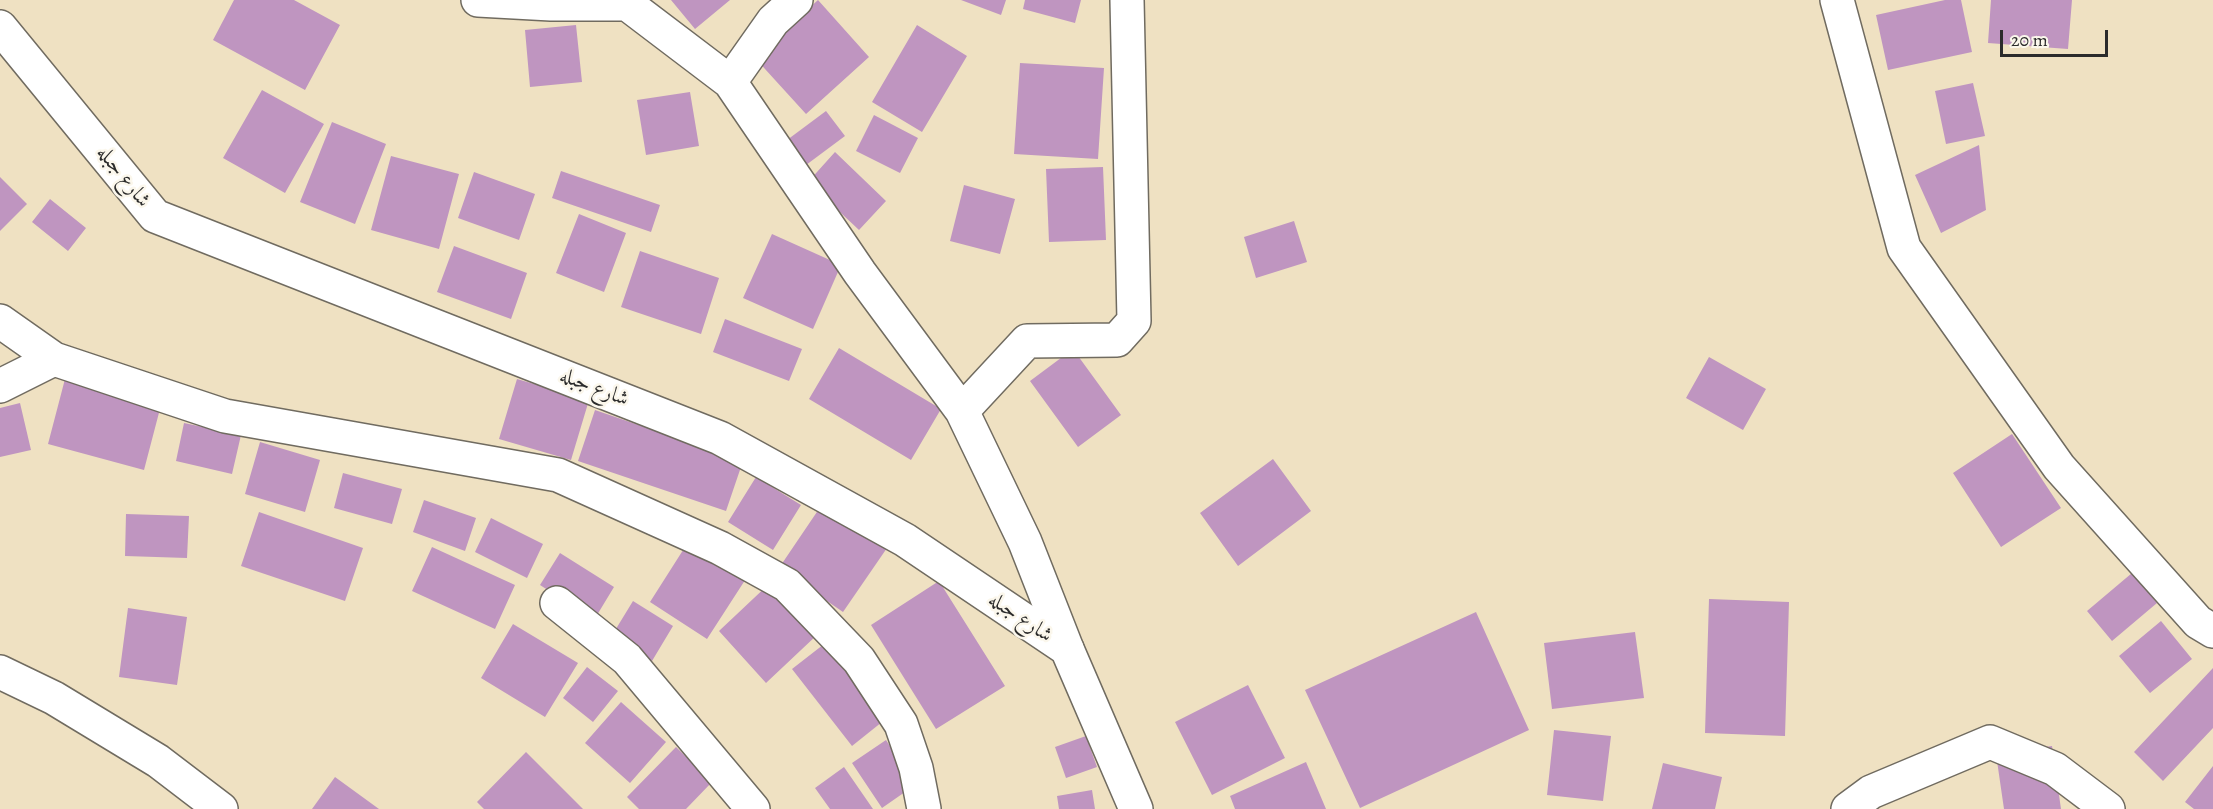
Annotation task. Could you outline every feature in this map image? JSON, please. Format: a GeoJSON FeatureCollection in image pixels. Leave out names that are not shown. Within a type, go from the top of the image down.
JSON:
{"type":"FeatureCollection","features":[{"type":"Feature","properties":{"kind":"street"},"geometry":{"type":"LineString","coordinates":[[478,0],[551,4],[623,2],[730,82],[860,273],[962,411],[1025,542],[1067,649]]}},
{"type":"Feature","properties":{"kind":"street"},"geometry":{"type":"LineString","coordinates":[[730,82],[773,21],[796,0]]}},
{"type":"Feature","properties":{"kind":"street"},"geometry":{"type":"LineString","coordinates":[[962,411],[1027,341],[1117,340],[1134,321],[1127,0]]}},
{"type":"Feature","properties":{"kind":"street"},"geometry":{"type":"LineString","coordinates":[[1837,0],[1904,248],[2059,467],[2198,622],[2213,631]]}},
{"type":"Feature","properties":{"kind":"street","name":"شارع جبله"},"geometry":{"type":"LineString","coordinates":[[0,27],[155,216],[720,438],[905,540],[1067,649],[1136,809]]}},
{"type":"Feature","properties":{"kind":"street"},"geometry":{"type":"LineString","coordinates":[[0,321],[54,359],[225,416],[558,475],[720,548],[788,585],[859,660],[901,724],[916,768],[924,809]]}},
{"type":"Feature","properties":{"kind":"street"},"geometry":{"type":"LineString","coordinates":[[0,386],[54,359]]}},
{"type":"Feature","properties":{"kind":"street"},"geometry":{"type":"LineString","coordinates":[[557,603],[627,659],[753,809]]}},
{"type":"Feature","properties":{"kind":"street"},"geometry":{"type":"LineString","coordinates":[[0,672],[54,698],[158,761],[221,809]]}},
{"type":"Feature","properties":{"kind":"street"},"geometry":{"type":"LineString","coordinates":[[1848,809],[1871,792],[1990,742],[2055,769],[2100,807]]}},
{"type":"Feature","properties":{"kind":"building"},"geometry":{"type":"Polygon","coordinates":[[[234,0],[294,0],[340,25],[305,90],[213,40],[234,0]]]}},
{"type":"Feature","properties":{"kind":"building"},"geometry":{"type":"Polygon","coordinates":[[[671,0],[730,0],[695,29],[671,0]]]}},
{"type":"Feature","properties":{"kind":"building"},"geometry":{"type":"Polygon","coordinates":[[[818,0],[869,57],[806,114],[755,58],[818,0]]]}},
{"type":"Feature","properties":{"kind":"building"},"geometry":{"type":"Polygon","coordinates":[[[961,0],[1006,0],[1001,15],[961,0]]]}},
{"type":"Feature","properties":{"kind":"building"},"geometry":{"type":"Polygon","coordinates":[[[1025,0],[1081,0],[1075,23],[1023,9],[1025,0]]]}},
{"type":"Feature","properties":{"kind":"building"},"geometry":{"type":"Polygon","coordinates":[[[1945,0],[1961,0],[1972,52],[1888,70],[1876,15],[1945,0]]]}},
{"type":"Feature","properties":{"kind":"building"},"geometry":{"type":"Polygon","coordinates":[[[1991,0],[2072,0],[2068,49],[1988,43],[1991,0]]]}},
{"type":"Feature","properties":{"kind":"building"},"geometry":{"type":"Polygon","coordinates":[[[576,25],[582,82],[530,87],[525,30],[576,25]]]}},
{"type":"Feature","properties":{"kind":"building"},"geometry":{"type":"Polygon","coordinates":[[[917,25],[967,56],[922,132],[872,102],[917,25]]]}},
{"type":"Feature","properties":{"kind":"building"},"geometry":{"type":"Polygon","coordinates":[[[1020,63],[1104,68],[1098,159],[1014,154],[1020,63]]]}},
{"type":"Feature","properties":{"kind":"building"},"geometry":{"type":"Polygon","coordinates":[[[1973,83],[1985,136],[1946,144],[1935,91],[1973,83]]]}},
{"type":"Feature","properties":{"kind":"building"},"geometry":{"type":"Polygon","coordinates":[[[262,90],[324,124],[285,193],[223,158],[262,90]]]}},
{"type":"Feature","properties":{"kind":"building"},"geometry":{"type":"Polygon","coordinates":[[[690,92],[699,146],[646,155],[637,100],[690,92]]]}},
{"type":"Feature","properties":{"kind":"building"},"geometry":{"type":"Polygon","coordinates":[[[826,111],[845,136],[802,168],[783,143],[826,111]]]}},
{"type":"Feature","properties":{"kind":"building"},"geometry":{"type":"Polygon","coordinates":[[[874,115],[918,138],[900,173],[856,151],[874,115]]]}},
{"type":"Feature","properties":{"kind":"building"},"geometry":{"type":"Polygon","coordinates":[[[332,122],[386,144],[355,224],[300,202],[332,122]]]}},
{"type":"Feature","properties":{"kind":"building"},"geometry":{"type":"Polygon","coordinates":[[[1979,145],[1986,210],[1941,233],[1915,175],[1979,145]]]}},
{"type":"Feature","properties":{"kind":"building"},"geometry":{"type":"Polygon","coordinates":[[[835,152],[886,201],[859,230],[808,182],[835,152]]]}},
{"type":"Feature","properties":{"kind":"building"},"geometry":{"type":"Polygon","coordinates":[[[391,156],[459,174],[439,249],[371,230],[391,156]]]}},
{"type":"Feature","properties":{"kind":"building"},"geometry":{"type":"Polygon","coordinates":[[[1103,167],[1106,240],[1049,242],[1046,169],[1103,167]]]}},
{"type":"Feature","properties":{"kind":"building"},"geometry":{"type":"Polygon","coordinates":[[[561,171],[660,205],[651,232],[552,198],[561,171]]]}},
{"type":"Feature","properties":{"kind":"building"},"geometry":{"type":"Polygon","coordinates":[[[474,172],[535,194],[519,240],[458,218],[474,172]]]}},
{"type":"Feature","properties":{"kind":"building"},"geometry":{"type":"Polygon","coordinates":[[[0,177],[27,204],[0,231],[0,177]]]}},
{"type":"Feature","properties":{"kind":"building"},"geometry":{"type":"Polygon","coordinates":[[[964,185],[1015,199],[1000,254],[950,241],[964,185]]]}},
{"type":"Feature","properties":{"kind":"building"},"geometry":{"type":"Polygon","coordinates":[[[50,199],[86,228],[68,251],[32,222],[50,199]]]}},
{"type":"Feature","properties":{"kind":"building"},"geometry":{"type":"Polygon","coordinates":[[[579,214],[626,233],[604,292],[556,273],[579,214]]]}},
{"type":"Feature","properties":{"kind":"building"},"geometry":{"type":"Polygon","coordinates":[[[1294,221],[1307,262],[1256,278],[1244,237],[1294,221]]]}},
{"type":"Feature","properties":{"kind":"building"},"geometry":{"type":"Polygon","coordinates":[[[772,234],[841,265],[813,329],[743,298],[772,234]]]}},
{"type":"Feature","properties":{"kind":"building"},"geometry":{"type":"Polygon","coordinates":[[[454,246],[527,273],[511,319],[437,292],[454,246]]]}},
{"type":"Feature","properties":{"kind":"building"},"geometry":{"type":"Polygon","coordinates":[[[640,251],[719,278],[701,334],[621,307],[640,251]]]}},
{"type":"Feature","properties":{"kind":"building"},"geometry":{"type":"Polygon","coordinates":[[[725,319],[802,349],[789,381],[713,352],[725,319]]]}},
{"type":"Feature","properties":{"kind":"building"},"geometry":{"type":"Polygon","coordinates":[[[839,348],[941,409],[911,460],[809,399],[839,348]]]}},
{"type":"Feature","properties":{"kind":"building"},"geometry":{"type":"Polygon","coordinates":[[[1073,349],[1121,415],[1078,447],[1030,381],[1073,349]]]}},
{"type":"Feature","properties":{"kind":"building"},"geometry":{"type":"Polygon","coordinates":[[[1709,357],[1766,389],[1743,430],[1686,398],[1709,357]]]}},
{"type":"Feature","properties":{"kind":"building"},"geometry":{"type":"Polygon","coordinates":[[[65,379],[161,405],[144,470],[48,444],[65,379]]]}},
{"type":"Feature","properties":{"kind":"building"},"geometry":{"type":"Polygon","coordinates":[[[517,379],[589,400],[571,460],[499,439],[517,379]]]}},
{"type":"Feature","properties":{"kind":"building"},"geometry":{"type":"Polygon","coordinates":[[[20,403],[31,450],[0,457],[0,408],[20,403]]]}},
{"type":"Feature","properties":{"kind":"building"},"geometry":{"type":"Polygon","coordinates":[[[595,410],[743,461],[726,511],[578,461],[595,410]]]}},
{"type":"Feature","properties":{"kind":"building"},"geometry":{"type":"Polygon","coordinates":[[[184,423],[241,435],[232,474],[176,461],[184,423]]]}},
{"type":"Feature","properties":{"kind":"building"},"geometry":{"type":"Polygon","coordinates":[[[2012,434],[2061,508],[2001,547],[1953,473],[2012,434]]]}},
{"type":"Feature","properties":{"kind":"building"},"geometry":{"type":"Polygon","coordinates":[[[260,442],[320,460],[305,512],[245,494],[260,442]]]}},
{"type":"Feature","properties":{"kind":"building"},"geometry":{"type":"Polygon","coordinates":[[[1273,459],[1311,511],[1238,566],[1200,513],[1273,459]]]}},
{"type":"Feature","properties":{"kind":"building"},"geometry":{"type":"Polygon","coordinates":[[[343,473],[402,489],[392,524],[334,508],[343,473]]]}},
{"type":"Feature","properties":{"kind":"building"},"geometry":{"type":"Polygon","coordinates":[[[756,477],[801,505],[773,550],[728,522],[756,477]]]}},
{"type":"Feature","properties":{"kind":"building"},"geometry":{"type":"Polygon","coordinates":[[[424,500],[476,518],[465,551],[413,532],[424,500]]]}},
{"type":"Feature","properties":{"kind":"building"},"geometry":{"type":"Polygon","coordinates":[[[823,503],[887,548],[843,612],[779,568],[823,503]]]}},
{"type":"Feature","properties":{"kind":"building"},"geometry":{"type":"Polygon","coordinates":[[[259,512],[363,548],[345,601],[241,566],[259,512]]]}},
{"type":"Feature","properties":{"kind":"building"},"geometry":{"type":"Polygon","coordinates":[[[126,514],[189,516],[187,558],[125,556],[126,514]]]}},
{"type":"Feature","properties":{"kind":"building"},"geometry":{"type":"Polygon","coordinates":[[[491,518],[543,544],[527,578],[475,552],[491,518]]]}},
{"type":"Feature","properties":{"kind":"building"},"geometry":{"type":"Polygon","coordinates":[[[692,536],[749,574],[707,639],[650,602],[692,536]]]}},
{"type":"Feature","properties":{"kind":"building"},"geometry":{"type":"Polygon","coordinates":[[[432,547],[515,585],[495,629],[412,591],[432,547]]]}},
{"type":"Feature","properties":{"kind":"building"},"geometry":{"type":"Polygon","coordinates":[[[560,553],[614,587],[594,620],[540,585],[560,553]]]}},
{"type":"Feature","properties":{"kind":"building"},"geometry":{"type":"Polygon","coordinates":[[[2132,573],[2157,603],[2112,641],[2087,611],[2132,573]]]}},
{"type":"Feature","properties":{"kind":"building"},"geometry":{"type":"Polygon","coordinates":[[[939,581],[1005,686],[936,729],[871,625],[939,581]]]}},
{"type":"Feature","properties":{"kind":"building"},"geometry":{"type":"Polygon","coordinates":[[[771,582],[818,634],[766,683],[719,631],[771,582]]]}},
{"type":"Feature","properties":{"kind":"building"},"geometry":{"type":"Polygon","coordinates":[[[1709,599],[1789,602],[1785,736],[1705,733],[1709,599]]]}},
{"type":"Feature","properties":{"kind":"building"},"geometry":{"type":"Polygon","coordinates":[[[633,601],[673,626],[652,661],[611,637],[633,601]]]}},
{"type":"Feature","properties":{"kind":"building"},"geometry":{"type":"Polygon","coordinates":[[[128,608],[187,617],[177,685],[119,677],[128,608]]]}},
{"type":"Feature","properties":{"kind":"building"},"geometry":{"type":"Polygon","coordinates":[[[1476,612],[1529,730],[1360,808],[1305,690],[1476,612]]]}},
{"type":"Feature","properties":{"kind":"building"},"geometry":{"type":"Polygon","coordinates":[[[2161,621],[2192,659],[2150,693],[2119,656],[2161,621]]]}},
{"type":"Feature","properties":{"kind":"building"},"geometry":{"type":"Polygon","coordinates":[[[513,624],[578,663],[545,717],[481,678],[513,624]]]}},
{"type":"Feature","properties":{"kind":"building"},"geometry":{"type":"Polygon","coordinates":[[[1635,632],[1644,698],[1552,709],[1544,643],[1635,632]]]}},
{"type":"Feature","properties":{"kind":"building"},"geometry":{"type":"Polygon","coordinates":[[[828,641],[887,718],[852,746],[792,669],[828,641]]]}},
{"type":"Feature","properties":{"kind":"building"},"geometry":{"type":"Polygon","coordinates":[[[587,667],[618,691],[593,722],[563,698],[587,667]]]}},
{"type":"Feature","properties":{"kind":"building"},"geometry":{"type":"Polygon","coordinates":[[[2213,668],[2213,728],[2163,781],[2134,752],[2213,668]]]}},
{"type":"Feature","properties":{"kind":"building"},"geometry":{"type":"Polygon","coordinates":[[[1248,685],[1285,758],[1212,795],[1175,722],[1248,685]]]}},
{"type":"Feature","properties":{"kind":"building"},"geometry":{"type":"Polygon","coordinates":[[[621,702],[666,742],[630,783],[585,743],[621,702]]]}},
{"type":"Feature","properties":{"kind":"building"},"geometry":{"type":"Polygon","coordinates":[[[1554,730],[1611,736],[1603,801],[1547,795],[1554,730]]]}},
{"type":"Feature","properties":{"kind":"building"},"geometry":{"type":"Polygon","coordinates":[[[1086,736],[1097,767],[1066,778],[1055,747],[1086,736]]]}},
{"type":"Feature","properties":{"kind":"building"},"geometry":{"type":"Polygon","coordinates":[[[886,740],[915,785],[882,808],[852,763],[886,740]]]}},
{"type":"Feature","properties":{"kind":"building"},"geometry":{"type":"Polygon","coordinates":[[[2052,746],[2061,809],[2004,809],[1996,754],[2052,746]]]}},
{"type":"Feature","properties":{"kind":"building"},"geometry":{"type":"Polygon","coordinates":[[[676,747],[712,782],[686,809],[639,809],[627,797],[676,747]]]}},
{"type":"Feature","properties":{"kind":"building"},"geometry":{"type":"Polygon","coordinates":[[[526,752],[583,809],[484,809],[477,802],[526,752]]]}},
{"type":"Feature","properties":{"kind":"building"},"geometry":{"type":"Polygon","coordinates":[[[1306,762],[1326,809],[1235,809],[1230,796],[1306,762]]]}},
{"type":"Feature","properties":{"kind":"building"},"geometry":{"type":"Polygon","coordinates":[[[1663,763],[1722,777],[1715,809],[1652,809],[1663,763]]]}},
{"type":"Feature","properties":{"kind":"building"},"geometry":{"type":"Polygon","coordinates":[[[2213,766],[2213,809],[2194,809],[2185,802],[2213,766]]]}},
{"type":"Feature","properties":{"kind":"building"},"geometry":{"type":"Polygon","coordinates":[[[844,767],[873,809],[830,809],[815,788],[844,767]]]}},
{"type":"Feature","properties":{"kind":"building"},"geometry":{"type":"Polygon","coordinates":[[[335,777],[379,809],[312,809],[335,777]]]}},
{"type":"Feature","properties":{"kind":"building"},"geometry":{"type":"Polygon","coordinates":[[[1092,790],[1095,809],[1059,809],[1057,796],[1092,790]]]}}]}
